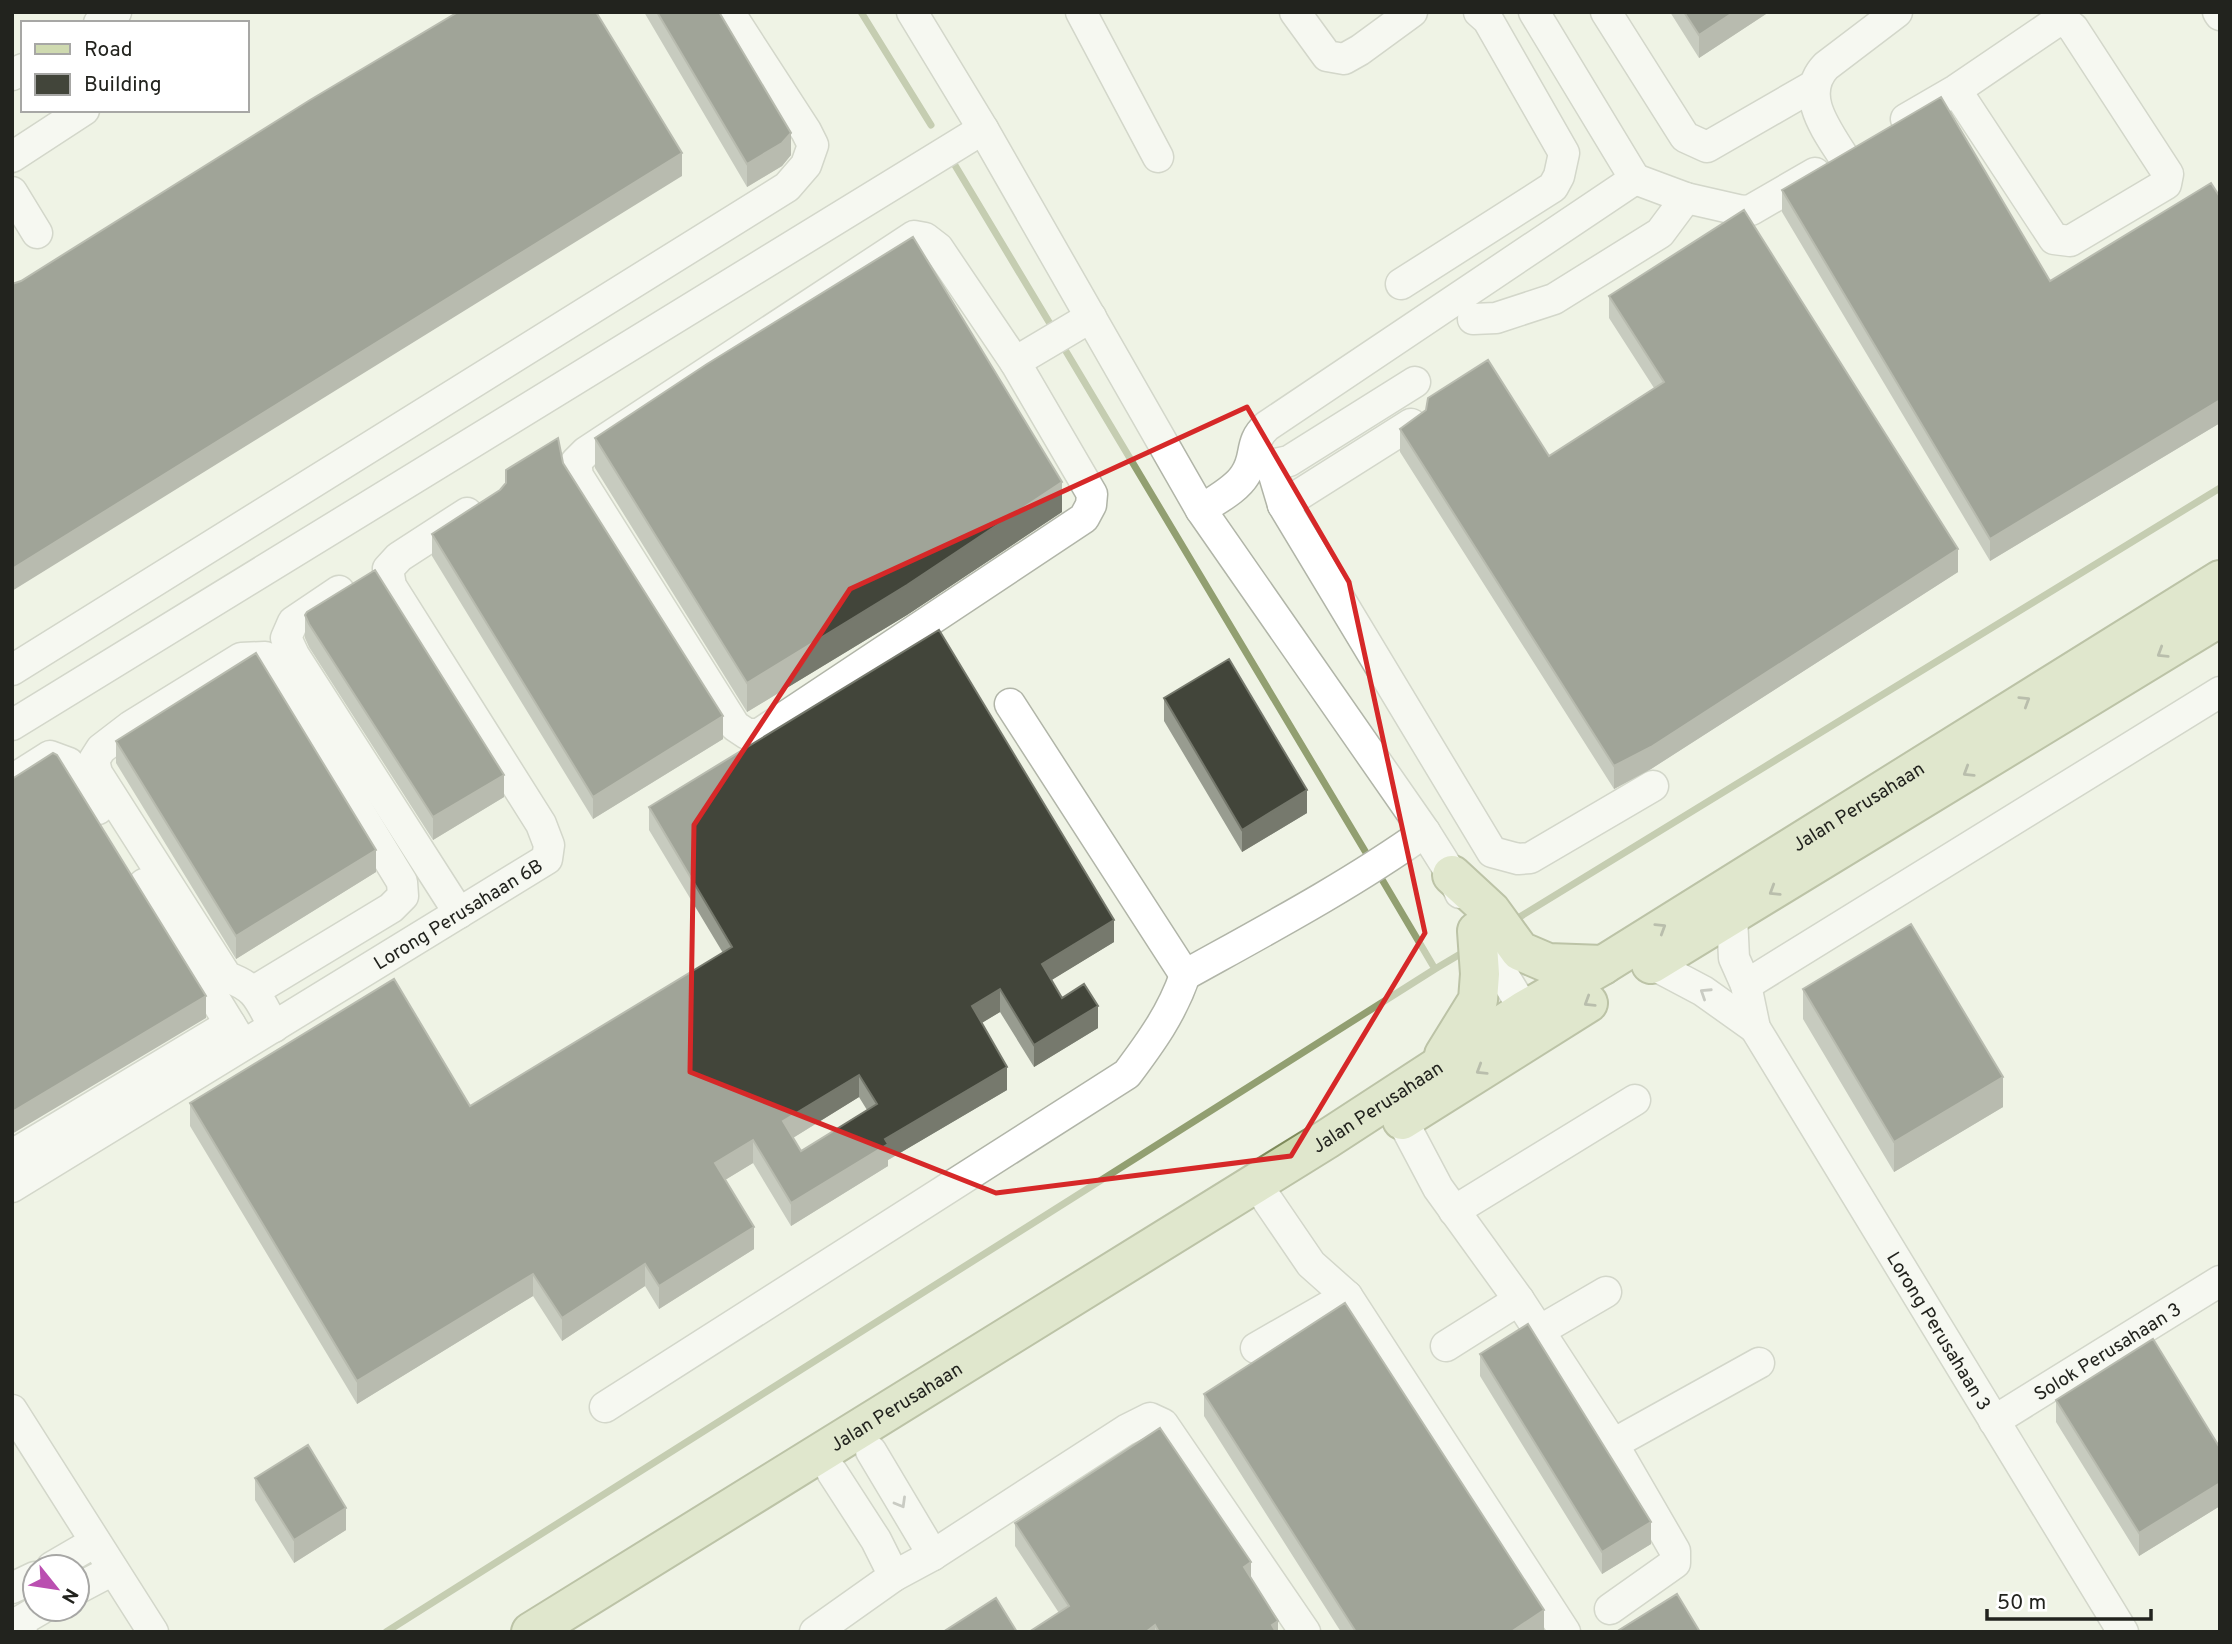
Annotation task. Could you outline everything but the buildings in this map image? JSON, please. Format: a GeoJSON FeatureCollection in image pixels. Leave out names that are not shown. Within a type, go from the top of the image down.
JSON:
{"type":"FeatureCollection","features":[{"type":"Feature","properties":{"kind":"main road","name":"Jalan Perusahaan"},"geometry":{"type":"LineString","coordinates":[[576,1632],[1402,1120],[1603,965],[2220,580]]}},
{"type":"Feature","properties":{"kind":"main road","name":"Jalan Perusahaan"},"geometry":{"type":"LineString","coordinates":[[531,1632],[1327,1139],[1434,1067],[1652,964],[2220,617]]}},
{"type":"Feature","properties":{"kind":"main road"},"geometry":{"type":"LineString","coordinates":[[1452,874],[1480,922],[1499,964]]}},
{"type":"Feature","properties":{"kind":"main road"},"geometry":{"type":"LineString","coordinates":[[1499,964],[1603,965]]}},
{"type":"Feature","properties":{"kind":"main road"},"geometry":{"type":"LineString","coordinates":[[1434,1067],[1464,1025],[1499,964]]}},
{"type":"Feature","properties":{"kind":"street"},"geometry":{"type":"LineString","coordinates":[[12,670],[787,187],[806,165],[813,145],[729,12]]}},
{"type":"Feature","properties":{"kind":"street"},"geometry":{"type":"LineString","coordinates":[[912,12],[983,130],[1083,322],[1201,510],[1452,874]]}},
{"type":"Feature","properties":{"kind":"street"},"geometry":{"type":"LineString","coordinates":[[1081,12],[1158,157]]}},
{"type":"Feature","properties":{"kind":"street"},"geometry":{"type":"LineString","coordinates":[[1295,12],[1327,55],[1343,59],[1360,50],[1412,12]]}},
{"type":"Feature","properties":{"kind":"street"},"geometry":{"type":"LineString","coordinates":[[1401,284],[1553,187],[1559,176],[1564,153],[1488,20],[1479,12]]}},
{"type":"Feature","properties":{"kind":"street"},"geometry":{"type":"LineString","coordinates":[[1534,12],[1634,179],[1686,198],[1751,211],[1956,90],[2056,22],[2064,21],[2073,28],[2168,174],[2166,184],[2070,241],[2054,239],[1956,90]]}},
{"type":"Feature","properties":{"kind":"street"},"geometry":{"type":"LineString","coordinates":[[1606,12],[1685,137],[1707,147],[1813,86]]}},
{"type":"Feature","properties":{"kind":"street"},"geometry":{"type":"LineString","coordinates":[[1865,143],[1818,114],[1813,86],[1818,74],[1826,66],[1897,12]]}},
{"type":"Feature","properties":{"kind":"street"},"geometry":{"type":"LineString","coordinates":[[12,157],[81,112]]}},
{"type":"Feature","properties":{"kind":"street"},"geometry":{"type":"LineString","coordinates":[[12,725],[983,130]]}},
{"type":"Feature","properties":{"kind":"street"},"geometry":{"type":"LineString","coordinates":[[1634,179],[1257,435],[1262,462],[1283,505],[1492,852],[1518,859],[1531,858],[1653,786]]}},
{"type":"Feature","properties":{"kind":"street"},"geometry":{"type":"LineString","coordinates":[[12,192],[37,233]]}},
{"type":"Feature","properties":{"kind":"street"},"geometry":{"type":"LineString","coordinates":[[1472,319],[1496,318],[1554,299],[1660,233],[1686,198]]}},
{"type":"Feature","properties":{"kind":"street"},"geometry":{"type":"LineString","coordinates":[[914,236],[925,238],[938,248],[1025,356],[1092,494],[1091,505],[1084,519],[759,734],[747,734],[735,726],[578,476],[576,463],[586,452],[914,236]]}},
{"type":"Feature","properties":{"kind":"street"},"geometry":{"type":"LineString","coordinates":[[1025,356],[1083,322]]}},
{"type":"Feature","properties":{"kind":"street"},"geometry":{"type":"LineString","coordinates":[[1201,510],[1262,462],[1289,461],[1415,382]]}},
{"type":"Feature","properties":{"kind":"street"},"geometry":{"type":"LineString","coordinates":[[1283,505],[1411,424]]}},
{"type":"Feature","properties":{"kind":"street","name":"Lorong Perusahaan 6B"},"geometry":{"type":"LineString","coordinates":[[12,1187],[237,1035],[274,1027],[548,859],[549,845],[541,824],[391,586],[388,569],[399,557],[490,498]]}},
{"type":"Feature","properties":{"kind":"street"},"geometry":{"type":"LineString","coordinates":[[339,592],[293,622],[286,638],[294,655],[459,913]]}},
{"type":"Feature","properties":{"kind":"street"},"geometry":{"type":"LineString","coordinates":[[254,991],[391,908],[403,896],[402,882],[265,657],[241,658],[131,726],[101,749],[94,760],[97,773],[228,977],[246,984],[254,991],[274,1027]]}},
{"type":"Feature","properties":{"kind":"street"},"geometry":{"type":"LineString","coordinates":[[1746,985],[2220,692]]}},
{"type":"Feature","properties":{"kind":"street"},"geometry":{"type":"LineString","coordinates":[[1010,704],[1185,975]]}},
{"type":"Feature","properties":{"kind":"street"},"geometry":{"type":"LineString","coordinates":[[12,780],[50,756],[69,763],[237,1035],[12,1155]]}},
{"type":"Feature","properties":{"kind":"street"},"geometry":{"type":"LineString","coordinates":[[606,1407],[1127,1074],[1175,1004],[1185,975],[1319,900],[1387,859],[1425,832]]}},
{"type":"Feature","properties":{"kind":"street","name":"Lorong Perusahaan 3"},"geometry":{"type":"LineString","coordinates":[[1732,917],[1734,958],[1746,985],[1755,1028],[2123,1632]]}},
{"type":"Feature","properties":{"kind":"street"},"geometry":{"type":"LineString","coordinates":[[1499,964],[1532,1022]]}},
{"type":"Feature","properties":{"kind":"street","name":"Lorong Perusahaan 3"},"geometry":{"type":"LineString","coordinates":[[1652,964],[1703,991],[1755,1028]]}},
{"type":"Feature","properties":{"kind":"street"},"geometry":{"type":"LineString","coordinates":[[1454,1211],[1635,1100]]}},
{"type":"Feature","properties":{"kind":"street"},"geometry":{"type":"LineString","coordinates":[[1402,1120],[1438,1188],[1519,1300],[1613,1444],[1675,1551],[1675,1563],[1610,1609]]}},
{"type":"Feature","properties":{"kind":"street"},"geometry":{"type":"LineString","coordinates":[[1268,1201],[1311,1264],[1347,1296],[1565,1632]]}},
{"type":"Feature","properties":{"kind":"street","name":"Solok Perusahaan 3"},"geometry":{"type":"LineString","coordinates":[[1994,1421],[2220,1280]]}},
{"type":"Feature","properties":{"kind":"street"},"geometry":{"type":"LineString","coordinates":[[1539,1331],[1606,1292]]}},
{"type":"Feature","properties":{"kind":"street"},"geometry":{"type":"LineString","coordinates":[[1256,1348],[1347,1296]]}},
{"type":"Feature","properties":{"kind":"street"},"geometry":{"type":"LineString","coordinates":[[1446,1346],[1519,1300]]}},
{"type":"Feature","properties":{"kind":"street"},"geometry":{"type":"LineString","coordinates":[[1613,1444],[1759,1363]]}},
{"type":"Feature","properties":{"kind":"street"},"geometry":{"type":"LineString","coordinates":[[12,1410],[153,1632]]}},
{"type":"Feature","properties":{"kind":"street"},"geometry":{"type":"LineString","coordinates":[[815,1632],[894,1576],[933,1555],[1126,1430],[1150,1418],[1163,1424],[1305,1632]]}},
{"type":"Feature","properties":{"kind":"street"},"geometry":{"type":"LineString","coordinates":[[871,1451],[933,1555]]}},
{"type":"Feature","properties":{"kind":"street"},"geometry":{"type":"LineString","coordinates":[[832,1472],[876,1540],[894,1576]]}},
{"type":"Feature","properties":{"kind":"street"},"geometry":{"type":"LineString","coordinates":[[76,1553],[95,1542]]}},
{"type":"Feature","properties":{"kind":"street"},"geometry":{"type":"LineString","coordinates":[[91,1582],[113,1570]]}},
{"type":"Feature","properties":{"kind":"highlighted area"},"geometry":{"type":"Polygon","coordinates":[[[1247,407],[1349,582],[1425,933],[1291,1156],[996,1193],[690,1072],[694,825],[850,589],[1247,407]]]}},
{"type":"Feature","properties":{"kind":"waterway"},"geometry":{"type":"LineString","coordinates":[[861,12],[931,125]]}},
{"type":"Feature","properties":{"kind":"waterway"},"geometry":{"type":"LineString","coordinates":[[953,162],[1055,332]]}},
{"type":"Feature","properties":{"kind":"waterway"},"geometry":{"type":"LineString","coordinates":[[1061,343],[1371,861]]}},
{"type":"Feature","properties":{"kind":"waterway"},"geometry":{"type":"LineString","coordinates":[[1513,921],[2220,488]]}},
{"type":"Feature","properties":{"kind":"waterway"},"geometry":{"type":"LineString","coordinates":[[386,1632],[1435,969],[1377,871]]}},
{"type":"Feature","properties":{"kind":"waterway"},"geometry":{"type":"LineString","coordinates":[[1435,969],[1467,950]]}}]}
